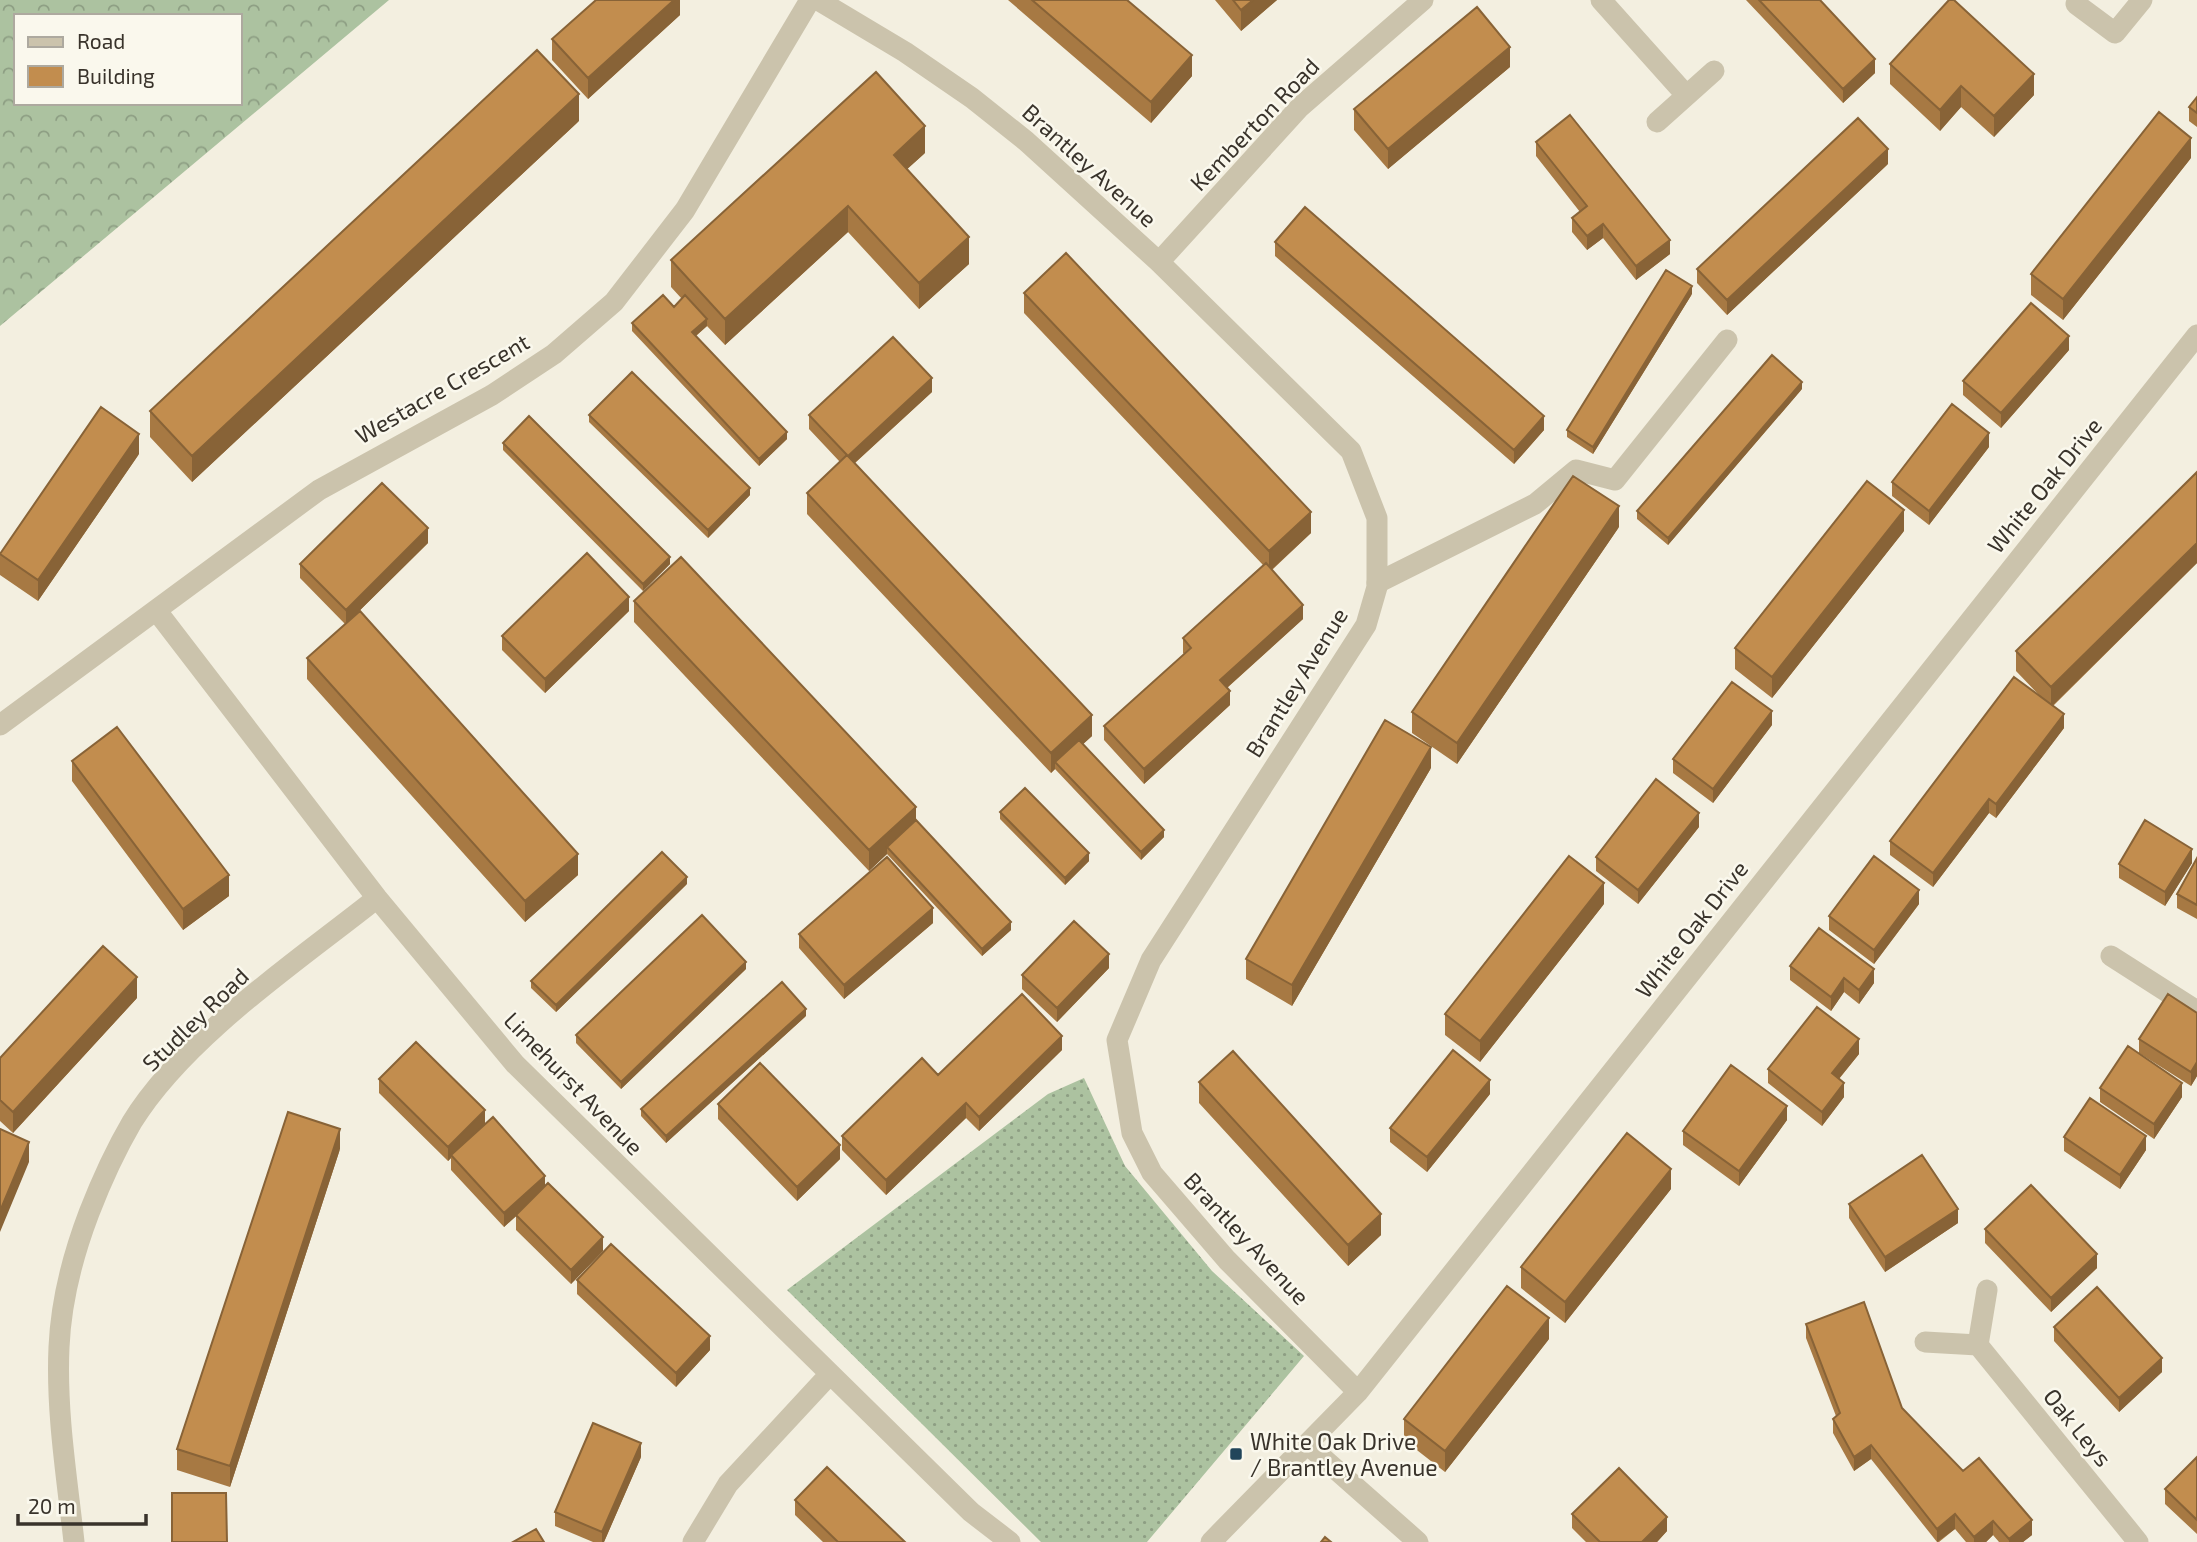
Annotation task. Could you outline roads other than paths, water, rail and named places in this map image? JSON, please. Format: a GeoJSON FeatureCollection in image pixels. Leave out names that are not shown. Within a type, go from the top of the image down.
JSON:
{"type":"FeatureCollection","features":[{"type":"Feature","properties":{"kind":"street","name":"Westacre Crescent"},"geometry":{"type":"LineString","coordinates":[[0,725],[319,490],[492,395],[554,354],[614,302],[685,210],[810,0]]}},
{"type":"Feature","properties":{"kind":"street","name":"Brantley Avenue"},"geometry":{"type":"LineString","coordinates":[[818,0],[905,52],[972,98],[1026,141],[1159,262],[1351,452],[1377,518],[1377,583],[1366,625],[1151,960],[1117,1040],[1132,1133],[1152,1173],[1227,1260],[1358,1392]]}},
{"type":"Feature","properties":{"kind":"street","name":"Kemberton Road"},"geometry":{"type":"LineString","coordinates":[[1159,262],[1300,107],[1423,0]]}},
{"type":"Feature","properties":{"kind":"street"},"geometry":{"type":"LineString","coordinates":[[1601,0],[1686,95]]}},
{"type":"Feature","properties":{"kind":"street"},"geometry":{"type":"LineString","coordinates":[[2076,4],[2115,33],[2143,0]]}},
{"type":"Feature","properties":{"kind":"street"},"geometry":{"type":"LineString","coordinates":[[1657,122],[1714,71]]}},
{"type":"Feature","properties":{"kind":"street","name":"White Oak Drive"},"geometry":{"type":"LineString","coordinates":[[1210,1542],[1358,1392],[2197,335]]}},
{"type":"Feature","properties":{"kind":"street"},"geometry":{"type":"LineString","coordinates":[[1377,583],[1535,504],[1576,470],[1615,480],[1727,340]]}},
{"type":"Feature","properties":{"kind":"street","name":"Limehurst Avenue"},"geometry":{"type":"LineString","coordinates":[[156,610],[377,898],[515,1064],[971,1512],[1010,1542]]}},
{"type":"Feature","properties":{"kind":"street","name":"Studley Road"},"geometry":{"type":"LineString","coordinates":[[74,1542],[61,1421],[59,1346],[79,1241],[104,1174],[134,1121],[170,1073],[229,1016],[377,898]]}},
{"type":"Feature","properties":{"kind":"street"},"geometry":{"type":"LineString","coordinates":[[2111,956],[2197,1011]]}},
{"type":"Feature","properties":{"kind":"street"},"geometry":{"type":"LineString","coordinates":[[1925,1342],[1978,1345],[1987,1290]]}},
{"type":"Feature","properties":{"kind":"street","name":"Oak Leys"},"geometry":{"type":"LineString","coordinates":[[1978,1345],[2137,1542]]}},
{"type":"Feature","properties":{"kind":"street"},"geometry":{"type":"LineString","coordinates":[[693,1542],[728,1484],[830,1374]]}},
{"type":"Feature","properties":{"kind":"street"},"geometry":{"type":"LineString","coordinates":[[1307,1444],[1418,1542]]}},
{"type":"Feature","properties":{"kind":"place","name":"White Oak Drive / Brantley Avenue"},"geometry":{"type":"Point","coordinates":[1236,1454]}}]}
